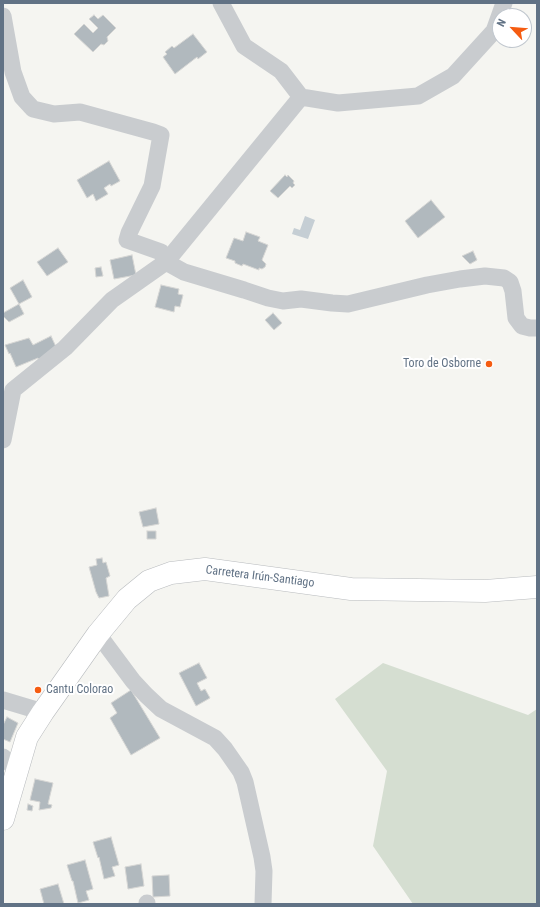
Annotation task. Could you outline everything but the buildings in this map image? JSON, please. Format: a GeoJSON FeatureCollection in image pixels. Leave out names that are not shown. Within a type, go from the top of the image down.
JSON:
{"type":"FeatureCollection","features":[{"type":"Feature","properties":{"kind":"highway","name":"Carretera Irún-Santiago"},"geometry":{"type":"LineString","coordinates":[[3,819],[10,763],[43,712],[98,634],[127,599],[149,581],[171,573],[205,569],[351,589],[485,591],[537,587]]}},
{"type":"Feature","properties":{"kind":"street"},"geometry":{"type":"LineString","coordinates":[[221,3],[244,46],[281,71],[300,97],[338,103],[418,96],[453,76],[494,31],[504,3]]}},
{"type":"Feature","properties":{"kind":"street"},"geometry":{"type":"LineString","coordinates":[[3,16],[13,72],[22,96],[33,109],[54,114],[80,112],[161,135],[152,186],[129,233],[128,240],[161,252],[166,262],[184,272],[237,287],[268,298],[283,301],[301,299],[348,304],[427,285],[460,279],[485,276],[504,278],[510,282],[513,291],[516,318],[522,326],[537,328]]}},
{"type":"Feature","properties":{"kind":"street"},"geometry":{"type":"LineString","coordinates":[[3,440],[13,390],[65,348],[112,300],[166,262],[300,97]]}},
{"type":"Feature","properties":{"kind":"street"},"geometry":{"type":"LineString","coordinates":[[98,634],[146,695],[161,709],[215,738],[225,749],[241,772],[245,782],[262,857],[264,871],[263,904]]}},
{"type":"Feature","properties":{"kind":"street"},"geometry":{"type":"LineString","coordinates":[[3,700],[43,712]]}},
{"type":"Feature","properties":{"kind":"shaded area"},"geometry":{"type":"Polygon","coordinates":[[[305,216],[315,220],[308,239],[292,234],[294,228],[300,230],[305,216]]]}},
{"type":"Feature","properties":{"kind":"shaded area"},"geometry":{"type":"Polygon","coordinates":[[[383,663],[528,715],[537,709],[537,904],[413,904],[373,846],[387,771],[335,699],[383,663]]]}},
{"type":"Feature","properties":{"kind":"place","name":"Toro de Osborne"},"geometry":{"type":"Point","coordinates":[489,364]}},
{"type":"Feature","properties":{"kind":"place","name":"Cantu Colorao"},"geometry":{"type":"Point","coordinates":[38,690]}}]}
